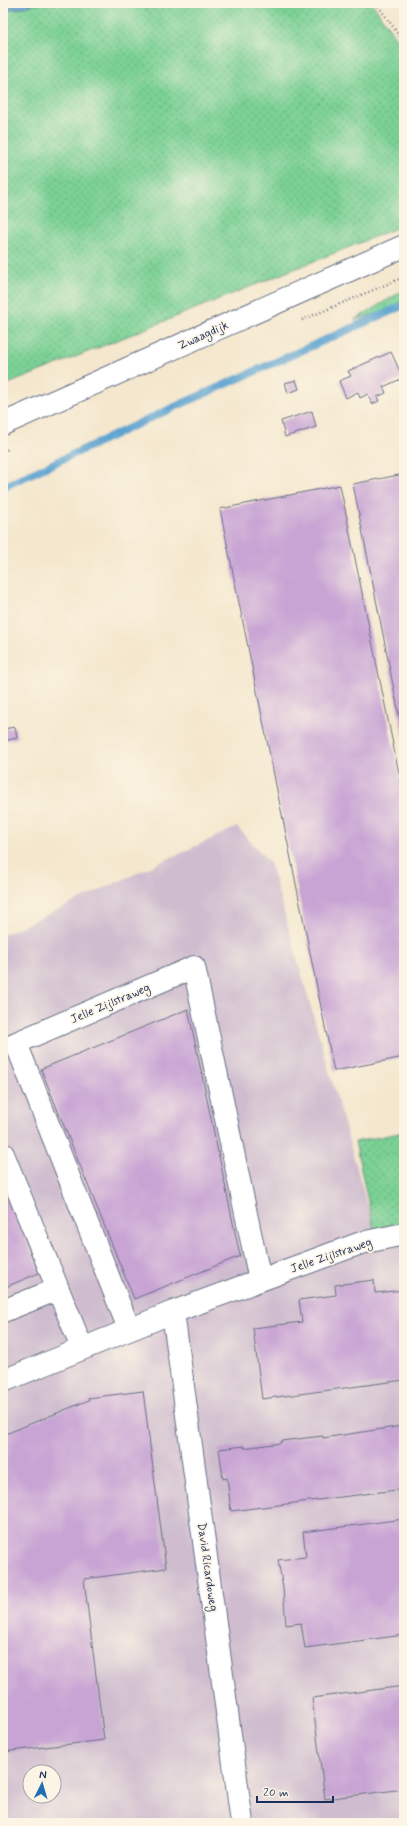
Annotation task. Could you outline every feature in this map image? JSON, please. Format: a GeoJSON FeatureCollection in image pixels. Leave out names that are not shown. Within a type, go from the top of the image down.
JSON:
{"type":"FeatureCollection","features":[{"type":"Feature","properties":{"kind":"street","name":"Zwaagdijk"},"geometry":{"type":"LineString","coordinates":[[3,424],[404,246]]}},
{"type":"Feature","properties":{"kind":"street","name":"Jelle Zijlstraweg"},"geometry":{"type":"LineString","coordinates":[[129,1329],[16,1043],[194,967],[260,1280]]}},
{"type":"Feature","properties":{"kind":"street"},"geometry":{"type":"LineString","coordinates":[[3,1154],[82,1348]]}},
{"type":"Feature","properties":{"kind":"street","name":"Jelle Zijlstraweg"},"geometry":{"type":"LineString","coordinates":[[3,1381],[129,1329],[260,1280],[361,1243],[404,1234]]}},
{"type":"Feature","properties":{"kind":"street"},"geometry":{"type":"LineString","coordinates":[[3,1311],[58,1289]]}},
{"type":"Feature","properties":{"kind":"street","name":"David Ricardoweg"},"geometry":{"type":"LineString","coordinates":[[173,1312],[242,1823]]}},
{"type":"Feature","properties":{"kind":"path"},"geometry":{"type":"LineString","coordinates":[[376,3],[404,42]]}},
{"type":"Feature","properties":{"kind":"shaded area"},"geometry":{"type":"Polygon","coordinates":[[[237,827],[270,863],[374,1229],[404,1222],[404,1823],[3,1823],[3,935],[237,827]]]}},
{"type":"Feature","properties":{"kind":"green space"},"geometry":{"type":"Polygon","coordinates":[[[41,3],[372,3],[404,50],[404,225],[3,386],[3,12],[41,3]]]}},
{"type":"Feature","properties":{"kind":"green space"},"geometry":{"type":"Polygon","coordinates":[[[404,290],[404,306],[354,320],[404,290]]]}},
{"type":"Feature","properties":{"kind":"green space"},"geometry":{"type":"Polygon","coordinates":[[[404,1132],[404,1222],[374,1229],[355,1142],[404,1132]]]}},
{"type":"Feature","properties":{"kind":"water"},"geometry":{"type":"Polygon","coordinates":[[[3,3],[41,3],[3,12],[3,3]]]}},
{"type":"Feature","properties":{"kind":"building"},"geometry":{"type":"Polygon","coordinates":[[[391,352],[403,378],[383,387],[386,393],[377,397],[379,401],[372,404],[368,394],[360,398],[358,392],[346,398],[339,381],[351,376],[348,371],[391,352]]]}},
{"type":"Feature","properties":{"kind":"building"},"geometry":{"type":"Polygon","coordinates":[[[296,380],[299,389],[288,393],[285,383],[296,380]]]}},
{"type":"Feature","properties":{"kind":"building"},"geometry":{"type":"Polygon","coordinates":[[[312,411],[316,427],[285,437],[281,421],[312,411]]]}},
{"type":"Feature","properties":{"kind":"building"},"geometry":{"type":"Polygon","coordinates":[[[404,474],[404,735],[403,735],[353,484],[404,474]]]}},
{"type":"Feature","properties":{"kind":"building"},"geometry":{"type":"Polygon","coordinates":[[[340,485],[404,798],[404,1057],[334,1071],[220,509],[340,485]]]}},
{"type":"Feature","properties":{"kind":"building"},"geometry":{"type":"Polygon","coordinates":[[[15,727],[17,738],[3,741],[3,729],[15,727]]]}},
{"type":"Feature","properties":{"kind":"building"},"geometry":{"type":"Polygon","coordinates":[[[188,1009],[240,1256],[134,1299],[41,1069],[188,1009]]]}},
{"type":"Feature","properties":{"kind":"building"},"geometry":{"type":"Polygon","coordinates":[[[3,1183],[39,1273],[3,1288],[3,1183]]]}},
{"type":"Feature","properties":{"kind":"building"},"geometry":{"type":"Polygon","coordinates":[[[374,1280],[375,1293],[404,1290],[404,1380],[262,1399],[253,1328],[302,1322],[299,1300],[336,1295],[335,1285],[374,1280]]]}},
{"type":"Feature","properties":{"kind":"building"},"geometry":{"type":"Polygon","coordinates":[[[143,1391],[166,1568],[84,1579],[104,1740],[3,1752],[3,1435],[89,1400],[88,1398],[143,1391]]]}},
{"type":"Feature","properties":{"kind":"building"},"geometry":{"type":"Polygon","coordinates":[[[402,1426],[404,1428],[404,1489],[231,1511],[227,1478],[223,1479],[219,1449],[244,1446],[244,1448],[281,1443],[281,1441],[323,1436],[323,1438],[402,1426]]]}},
{"type":"Feature","properties":{"kind":"building"},"geometry":{"type":"Polygon","coordinates":[[[404,1519],[404,1635],[305,1648],[301,1623],[286,1625],[283,1588],[278,1560],[306,1557],[303,1532],[404,1519]]]}},
{"type":"Feature","properties":{"kind":"building"},"geometry":{"type":"Polygon","coordinates":[[[404,1686],[404,1789],[325,1799],[312,1698],[404,1686]]]}},
{"type":"Feature","properties":{"kind":"waterway"},"geometry":{"type":"LineString","coordinates":[[3,487],[170,409],[404,305]]}}]}
